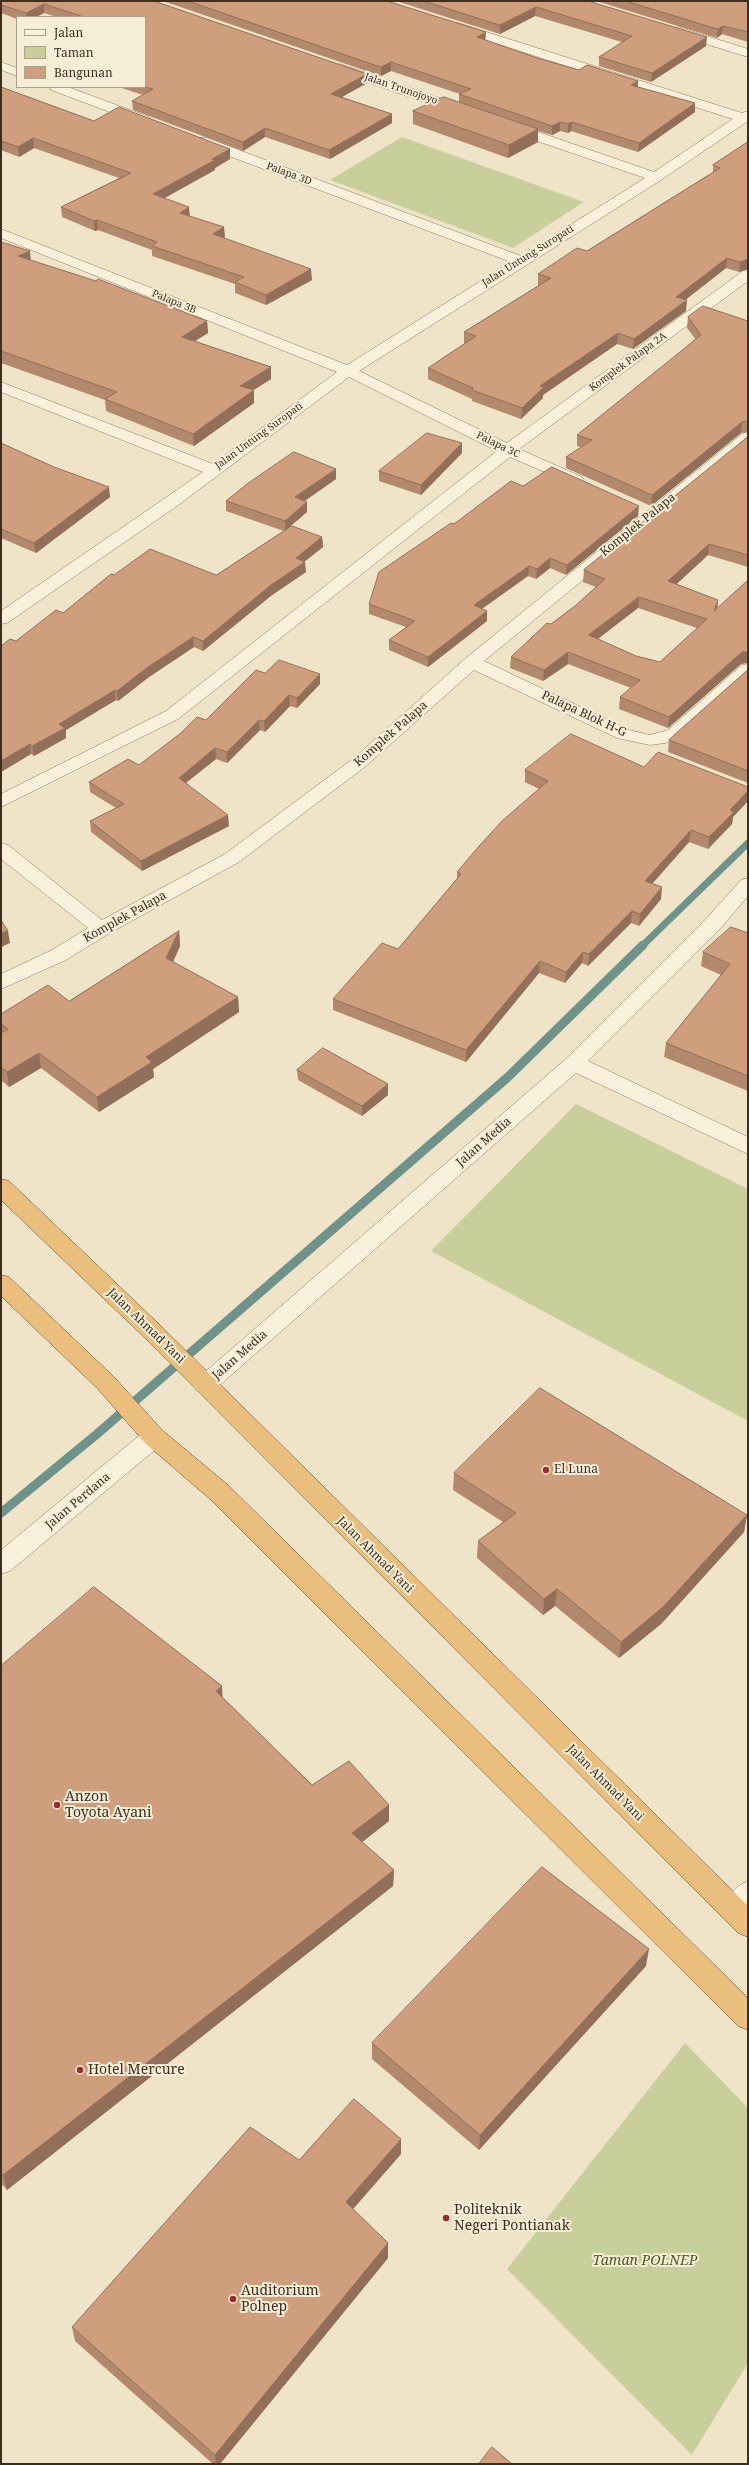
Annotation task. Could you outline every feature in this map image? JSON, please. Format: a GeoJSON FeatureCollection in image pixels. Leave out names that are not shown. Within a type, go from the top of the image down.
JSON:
{"type":"FeatureCollection","features":[{"type":"Feature","properties":{"kind":"highway","name":"Jalan Ahmad Yani"},"geometry":{"type":"LineString","coordinates":[[1,1188],[154,1334],[743,1909]]}},
{"type":"Feature","properties":{"kind":"highway"},"geometry":{"type":"LineString","coordinates":[[1,1283],[106,1383],[150,1432],[219,1492],[361,1631],[748,2017]]}},
{"type":"Feature","properties":{"kind":"street","name":"Jalan Untung Suropati"},"geometry":{"type":"LineString","coordinates":[[445,22],[746,117]]}},
{"type":"Feature","properties":{"kind":"street"},"geometry":{"type":"LineString","coordinates":[[667,28],[748,53]]}},
{"type":"Feature","properties":{"kind":"street","name":"Jalan Trunojoyo"},"geometry":{"type":"LineString","coordinates":[[326,63],[476,115]]}},
{"type":"Feature","properties":{"kind":"street"},"geometry":{"type":"LineString","coordinates":[[1,66],[16,72]]}},
{"type":"Feature","properties":{"kind":"street"},"geometry":{"type":"LineString","coordinates":[[59,88],[159,125]]}},
{"type":"Feature","properties":{"kind":"street","name":"Jalan Untung Suropati"},"geometry":{"type":"LineString","coordinates":[[1,620],[120,540],[348,371],[656,177],[746,117]]}},
{"type":"Feature","properties":{"kind":"street"},"geometry":{"type":"LineString","coordinates":[[498,123],[656,177]]}},
{"type":"Feature","properties":{"kind":"street","name":"Palapa 3D"},"geometry":{"type":"LineString","coordinates":[[188,136],[521,261]]}},
{"type":"Feature","properties":{"kind":"street","name":"Palapa 3B"},"geometry":{"type":"LineString","coordinates":[[1,233],[348,371]]}},
{"type":"Feature","properties":{"kind":"street","name":"Komplek Palapa 2A"},"geometry":{"type":"LineString","coordinates":[[1,801],[172,715],[214,684],[276,633],[508,450],[748,274]]}},
{"type":"Feature","properties":{"kind":"street","name":"Palapa 3C"},"geometry":{"type":"LineString","coordinates":[[348,371],[508,450],[587,485]]}},
{"type":"Feature","properties":{"kind":"street"},"geometry":{"type":"LineString","coordinates":[[1,387],[213,470]]}},
{"type":"Feature","properties":{"kind":"street","name":"Komplek Palapa"},"geometry":{"type":"LineString","coordinates":[[1,982],[59,955],[101,928],[232,858],[360,762],[644,511],[748,436]]}},
{"type":"Feature","properties":{"kind":"street","name":"Palapa Blok H-G"},"geometry":{"type":"LineString","coordinates":[[472,662],[622,734],[636,738],[659,740],[674,734],[748,669]]}},
{"type":"Feature","properties":{"kind":"street"},"geometry":{"type":"LineString","coordinates":[[636,738],[658,756]]}},
{"type":"Feature","properties":{"kind":"street"},"geometry":{"type":"LineString","coordinates":[[1,849],[101,928]]}},
{"type":"Feature","properties":{"kind":"street","name":"Jalan Media"},"geometry":{"type":"LineString","coordinates":[[200,1380],[574,1064],[719,929],[748,884]]}},
{"type":"Feature","properties":{"kind":"street"},"geometry":{"type":"LineString","coordinates":[[574,1064],[748,1146]]}},
{"type":"Feature","properties":{"kind":"street","name":"Jalan Perdana"},"geometry":{"type":"LineString","coordinates":[[1,1564],[150,1432]]}},
{"type":"Feature","properties":{"kind":"green space"},"geometry":{"type":"Polygon","coordinates":[[[402,137],[584,202],[513,248],[330,180],[402,137]]]}},
{"type":"Feature","properties":{"kind":"green space"},"geometry":{"type":"Polygon","coordinates":[[[576,1104],[748,1189],[748,1421],[431,1251],[576,1104]]]}},
{"type":"Feature","properties":{"kind":"green space","name":"Taman POLNEP"},"geometry":{"type":"Polygon","coordinates":[[[685,2043],[748,2108],[748,2363],[692,2455],[507,2269],[685,2043]]]}},
{"type":"Feature","properties":{"kind":"building"},"geometry":{"type":"Polygon","coordinates":[[[1,1],[154,1],[367,74],[331,94],[392,114],[329,150],[265,128],[243,142],[132,101],[153,89],[146,87],[146,16],[81,16],[44,4],[26,13],[1,5],[1,1]]]}},
{"type":"Feature","properties":{"kind":"building"},"geometry":{"type":"Polygon","coordinates":[[[188,1],[387,1],[486,32],[477,37],[537,58],[579,70],[587,65],[638,81],[631,85],[695,103],[639,143],[572,122],[568,124],[560,122],[552,126],[459,94],[471,89],[391,62],[381,67],[188,1]]]}},
{"type":"Feature","properties":{"kind":"building"},"geometry":{"type":"Polygon","coordinates":[[[424,1],[588,1],[707,37],[652,73],[599,57],[632,36],[536,7],[500,25],[424,1]]]}},
{"type":"Feature","properties":{"kind":"building"},"geometry":{"type":"Polygon","coordinates":[[[626,1],[748,1],[748,32],[723,26],[718,29],[626,1]]]}},
{"type":"Feature","properties":{"kind":"building"},"geometry":{"type":"Polygon","coordinates":[[[1,87],[94,121],[119,107],[230,149],[212,159],[215,160],[153,194],[189,207],[180,213],[224,227],[213,234],[311,269],[266,295],[235,282],[244,277],[152,246],[157,242],[97,220],[94,221],[61,207],[131,173],[33,138],[18,147],[1,141],[1,87]]]}},
{"type":"Feature","properties":{"kind":"building"},"geometry":{"type":"Polygon","coordinates":[[[444,97],[538,129],[509,145],[413,111],[444,97]]]}},
{"type":"Feature","properties":{"kind":"building"},"geometry":{"type":"Polygon","coordinates":[[[748,142],[748,259],[740,262],[727,258],[676,297],[687,300],[634,339],[618,333],[540,386],[544,387],[522,408],[472,390],[473,388],[428,368],[476,336],[464,332],[551,278],[538,274],[577,248],[587,251],[720,168],[713,165],[748,142]]]}},
{"type":"Feature","properties":{"kind":"building"},"geometry":{"type":"Polygon","coordinates":[[[1,242],[30,251],[18,256],[96,281],[98,279],[207,321],[182,337],[271,367],[240,386],[254,390],[193,434],[105,399],[117,392],[1,351],[1,242]]]}},
{"type":"Feature","properties":{"kind":"building"},"geometry":{"type":"Polygon","coordinates":[[[703,306],[748,321],[748,421],[742,422],[652,495],[566,457],[592,440],[577,435],[701,335],[688,317],[703,306]]]}},
{"type":"Feature","properties":{"kind":"building"},"geometry":{"type":"Polygon","coordinates":[[[427,433],[462,443],[421,485],[379,471],[427,433]]]}},
{"type":"Feature","properties":{"kind":"building"},"geometry":{"type":"Polygon","coordinates":[[[748,437],[748,555],[709,544],[668,581],[718,600],[714,611],[748,580],[748,652],[742,652],[669,717],[620,697],[640,680],[568,652],[544,670],[511,657],[547,623],[551,624],[575,606],[605,579],[584,570],[748,437]],[[639,597],[589,635],[636,656],[660,662],[707,619],[639,597]]]}},
{"type":"Feature","properties":{"kind":"building"},"geometry":{"type":"Polygon","coordinates":[[[1,443],[54,467],[109,487],[34,543],[1,529],[1,443]]]}},
{"type":"Feature","properties":{"kind":"building"},"geometry":{"type":"Polygon","coordinates":[[[294,452],[336,469],[295,497],[307,502],[285,521],[226,501],[247,484],[294,452]]]}},
{"type":"Feature","properties":{"kind":"building"},"geometry":{"type":"Polygon","coordinates":[[[552,467],[639,506],[567,565],[550,558],[537,569],[529,566],[474,605],[487,611],[428,657],[389,640],[415,621],[369,604],[379,572],[451,523],[454,524],[511,481],[523,486],[552,467]]]}},
{"type":"Feature","properties":{"kind":"building"},"geometry":{"type":"Polygon","coordinates":[[[292,526],[322,537],[296,558],[305,562],[271,585],[203,641],[193,637],[148,667],[117,691],[115,690],[59,724],[65,728],[32,746],[30,744],[1,761],[1,646],[10,639],[16,641],[56,610],[63,613],[111,574],[114,575],[150,549],[216,575],[292,526]]]}},
{"type":"Feature","properties":{"kind":"building"},"geometry":{"type":"Polygon","coordinates":[[[279,660],[320,674],[297,698],[289,695],[264,721],[259,720],[227,752],[215,748],[179,778],[228,815],[141,861],[90,821],[124,804],[89,782],[128,759],[139,765],[181,733],[197,717],[206,720],[256,670],[265,673],[279,660]]]}},
{"type":"Feature","properties":{"kind":"building"},"geometry":{"type":"Polygon","coordinates":[[[748,670],[748,771],[669,740],[748,670]]]}},
{"type":"Feature","properties":{"kind":"building"},"geometry":{"type":"Polygon","coordinates":[[[571,734],[644,767],[658,752],[748,787],[748,791],[730,810],[734,812],[709,837],[691,830],[645,881],[662,887],[640,914],[632,911],[589,954],[583,952],[566,972],[540,961],[466,1050],[333,999],[382,943],[398,949],[461,874],[457,872],[480,845],[502,821],[548,781],[525,770],[571,734]]]}},
{"type":"Feature","properties":{"kind":"building"},"geometry":{"type":"Polygon","coordinates":[[[1,920],[8,931],[1,933],[1,920]]]}},
{"type":"Feature","properties":{"kind":"building"},"geometry":{"type":"Polygon","coordinates":[[[731,927],[748,933],[748,1076],[666,1043],[730,964],[703,952],[731,927]]]}},
{"type":"Feature","properties":{"kind":"building"},"geometry":{"type":"Polygon","coordinates":[[[179,931],[166,958],[238,997],[146,1057],[152,1062],[97,1097],[39,1053],[7,1072],[1,1067],[1,1033],[8,1029],[1,1024],[1,1014],[48,985],[69,1001],[179,931]]]}},
{"type":"Feature","properties":{"kind":"building"},"geometry":{"type":"Polygon","coordinates":[[[323,1048],[388,1084],[362,1106],[297,1070],[323,1048]]]}},
{"type":"Feature","properties":{"kind":"building"},"geometry":{"type":"Polygon","coordinates":[[[540,1388],[747,1515],[663,1607],[621,1642],[557,1589],[544,1599],[478,1541],[516,1513],[454,1473],[540,1388]]]}},
{"type":"Feature","properties":{"kind":"building"},"geometry":{"type":"Polygon","coordinates":[[[94,1587],[222,1686],[216,1691],[312,1785],[349,1761],[389,1805],[352,1833],[394,1870],[3,2175],[1,2173],[1,1666],[94,1587]]]}},
{"type":"Feature","properties":{"kind":"building"},"geometry":{"type":"Polygon","coordinates":[[[542,1867],[649,1949],[480,2135],[372,2043],[542,1867]]]}},
{"type":"Feature","properties":{"kind":"building","name":"Auditorium Polnep"},"geometry":{"type":"Polygon","coordinates":[[[354,2099],[401,2139],[346,2202],[388,2243],[215,2455],[72,2327],[250,2127],[299,2160],[354,2099]]]}},
{"type":"Feature","properties":{"kind":"building"},"geometry":{"type":"Polygon","coordinates":[[[492,2447],[512,2464],[479,2464],[492,2447]]]}},
{"type":"Feature","properties":{"kind":"waterway"},"geometry":{"type":"LineString","coordinates":[[642,946],[748,843]]}},
{"type":"Feature","properties":{"kind":"waterway"},"geometry":{"type":"LineString","coordinates":[[1,1513],[97,1434],[508,1077],[643,945]]}},
{"type":"Feature","properties":{"kind":"place","name":"El Luna"},"geometry":{"type":"Point","coordinates":[546,1470]}},
{"type":"Feature","properties":{"kind":"place","name":"Anzon Toyota Ayani"},"geometry":{"type":"Point","coordinates":[57,1805]}},
{"type":"Feature","properties":{"kind":"place","name":"Hotel Mercure"},"geometry":{"type":"Point","coordinates":[80,2070]}},
{"type":"Feature","properties":{"kind":"place","name":"Politeknik Negeri Pontianak"},"geometry":{"type":"Point","coordinates":[446,2218]}},
{"type":"Feature","properties":{"kind":"place","name":"Auditorium Polnep"},"geometry":{"type":"Point","coordinates":[233,2299]}}]}
